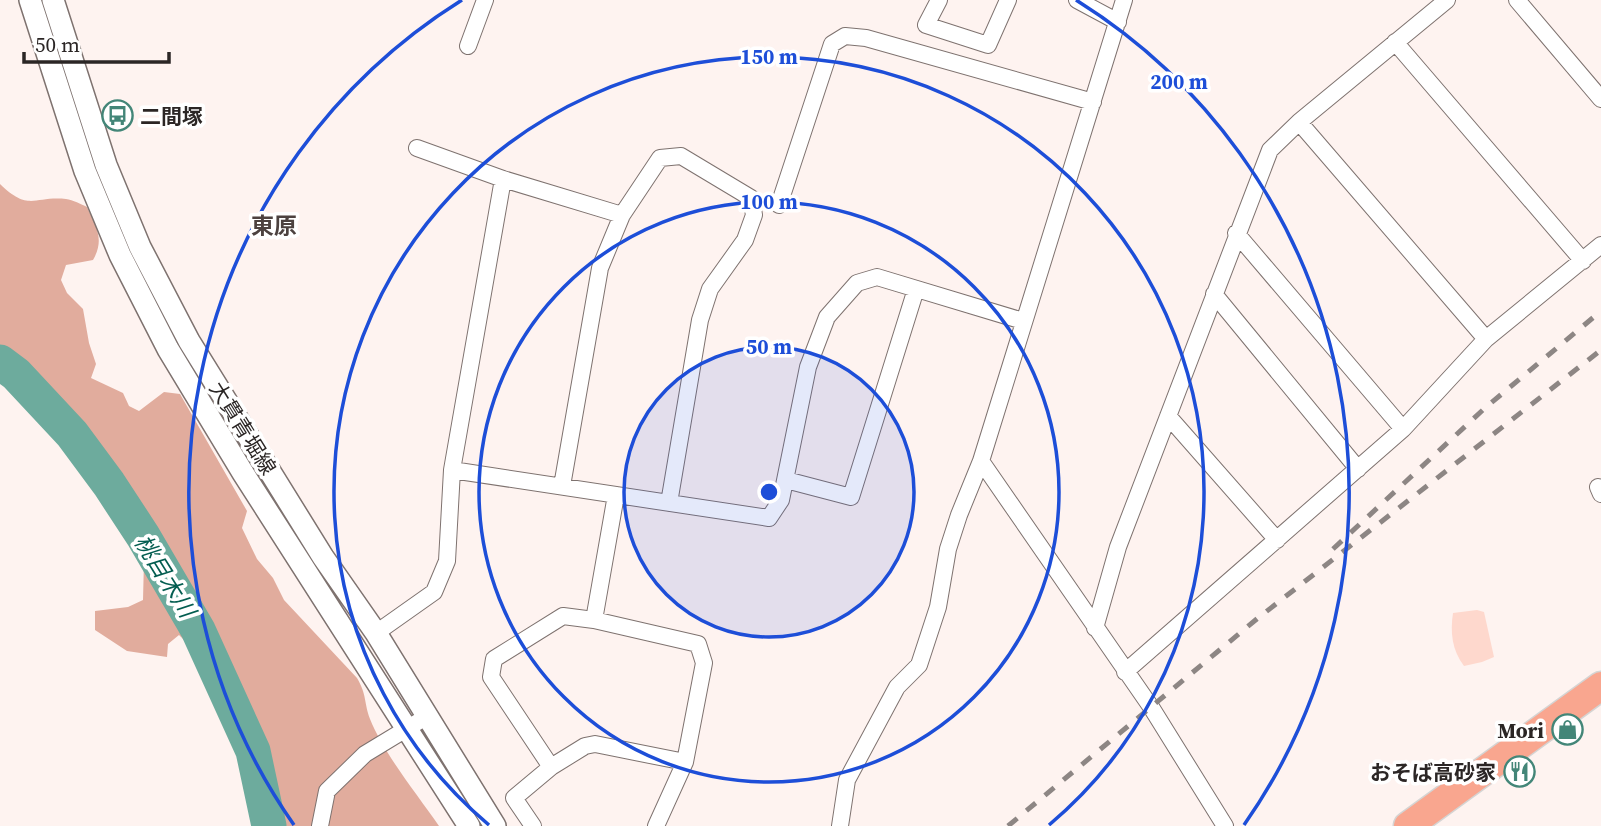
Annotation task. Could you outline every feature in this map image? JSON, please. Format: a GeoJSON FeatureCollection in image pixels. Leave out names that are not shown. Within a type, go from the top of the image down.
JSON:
{"type":"FeatureCollection","features":[{"type":"Feature","properties":{"kind":"highway"},"geometry":{"type":"LineString","coordinates":[[1408,826],[1601,686]]}},
{"type":"Feature","properties":{"kind":"main road","name":"大貫青堀線"},"geometry":{"type":"LineString","coordinates":[[30,0],[85,171],[120,255],[167,349],[405,729],[469,826]]}},
{"type":"Feature","properties":{"kind":"main road","name":"大貫青堀線"},"geometry":{"type":"LineString","coordinates":[[53,0],[106,165],[146,259],[188,341],[323,557],[376,633],[495,826]]}},
{"type":"Feature","properties":{"kind":"street"},"geometry":{"type":"LineString","coordinates":[[468,46],[485,0]]}},
{"type":"Feature","properties":{"kind":"street"},"geometry":{"type":"LineString","coordinates":[[939,0],[926,25],[988,44],[1008,0]]}},
{"type":"Feature","properties":{"kind":"street"},"geometry":{"type":"LineString","coordinates":[[1077,0],[1118,22]]}},
{"type":"Feature","properties":{"kind":"street"},"geometry":{"type":"LineString","coordinates":[[840,826],[847,780],[897,687],[919,665],[938,607],[948,549],[981,461],[1124,0]]}},
{"type":"Feature","properties":{"kind":"street"},"geometry":{"type":"LineString","coordinates":[[1517,0],[1601,99]]}},
{"type":"Feature","properties":{"kind":"street"},"geometry":{"type":"LineString","coordinates":[[1095,628],[1118,547],[1270,150],[1437,2]]}},
{"type":"Feature","properties":{"kind":"street"},"geometry":{"type":"LineString","coordinates":[[779,205],[832,44],[845,36],[866,38],[1093,102]]}},
{"type":"Feature","properties":{"kind":"street"},"geometry":{"type":"LineString","coordinates":[[1395,42],[1583,261]]}},
{"type":"Feature","properties":{"kind":"street"},"geometry":{"type":"LineString","coordinates":[[1299,122],[1486,339]]}},
{"type":"Feature","properties":{"kind":"street"},"geometry":{"type":"LineString","coordinates":[[417,148],[503,179],[622,215]]}},
{"type":"Feature","properties":{"kind":"street"},"geometry":{"type":"LineString","coordinates":[[562,486],[600,268],[622,215],[660,158],[681,156],[751,198],[754,215],[745,240],[710,289],[700,320],[669,503]]}},
{"type":"Feature","properties":{"kind":"street"},"geometry":{"type":"LineString","coordinates":[[376,633],[434,592],[447,561],[452,470],[503,179]]}},
{"type":"Feature","properties":{"kind":"street"},"geometry":{"type":"LineString","coordinates":[[1236,233],[1403,429]]}},
{"type":"Feature","properties":{"kind":"street"},"geometry":{"type":"LineString","coordinates":[[1125,672],[1403,429],[1486,339],[1601,246]]}},
{"type":"Feature","properties":{"kind":"street"},"geometry":{"type":"LineString","coordinates":[[452,470],[769,518],[782,500],[808,367],[827,317],[857,284],[877,277],[1023,321]]}},
{"type":"Feature","properties":{"kind":"street"},"geometry":{"type":"LineString","coordinates":[[786,480],[851,497],[916,289]]}},
{"type":"Feature","properties":{"kind":"street"},"geometry":{"type":"LineString","coordinates":[[1214,294],[1358,469]]}},
{"type":"Feature","properties":{"kind":"street"},"geometry":{"type":"LineString","coordinates":[[1168,416],[1277,540]]}},
{"type":"Feature","properties":{"kind":"street"},"geometry":{"type":"LineString","coordinates":[[981,461],[1151,707],[1225,826]]}},
{"type":"Feature","properties":{"kind":"street"},"geometry":{"type":"LineString","coordinates":[[594,620],[616,495]]}},
{"type":"Feature","properties":{"kind":"street"},"geometry":{"type":"LineString","coordinates":[[551,767],[491,677],[494,659],[563,615],[698,644],[704,663],[685,762],[656,826]]}},
{"type":"Feature","properties":{"kind":"street"},"geometry":{"type":"LineString","coordinates":[[320,826],[327,791],[365,754],[426,717]]}},
{"type":"Feature","properties":{"kind":"street"},"geometry":{"type":"LineString","coordinates":[[533,826],[514,798],[551,767],[586,746],[595,744],[685,762]]}},
{"type":"Feature","properties":{"kind":"shaded area"},"geometry":{"type":"Polygon","coordinates":[[[0,184],[10,193],[25,200],[66,199],[87,207],[98,233],[97,253],[93,260],[66,265],[61,280],[67,293],[83,309],[96,364],[91,378],[123,393],[129,406],[139,411],[164,392],[180,394],[247,511],[242,528],[257,559],[273,578],[284,600],[357,678],[376,732],[439,826],[253,826],[241,759],[228,721],[197,653],[179,635],[168,644],[167,657],[127,651],[95,630],[95,611],[128,607],[143,600],[144,560],[120,514],[121,492],[107,466],[66,425],[42,417],[0,377],[0,184]]]}},
{"type":"Feature","properties":{"kind":"shaded area"},"geometry":{"type":"Polygon","coordinates":[[[1477,610],[1484,612],[1494,657],[1464,666],[1453,641],[1453,613],[1477,610]]]}},
{"type":"Feature","properties":{"kind":"waterway","name":"桃目木川"},"geometry":{"type":"LineString","coordinates":[[0,362],[16,374],[72,434],[109,484],[198,630],[253,751],[269,826]]}},
{"type":"Feature","properties":{"kind":"railway"},"geometry":{"type":"LineString","coordinates":[[1333,549],[1485,408],[1601,311]]}},
{"type":"Feature","properties":{"kind":"railway"},"geometry":{"type":"LineString","coordinates":[[1008,826],[1258,618],[1601,350]]}},
{"type":"Feature","properties":{"kind":"place","name":"二間塚"},"geometry":{"type":"Point","coordinates":[117,116]}},
{"type":"Feature","properties":{"kind":"place","name":"Mori"},"geometry":{"type":"Point","coordinates":[1567,730]}},
{"type":"Feature","properties":{"kind":"place","name":"おそば高砂家"},"geometry":{"type":"Point","coordinates":[1519,772]}},
{"type":"Feature","properties":{"kind":"district","name":"東原"},"geometry":{"type":"Point","coordinates":[274,226]}}]}
